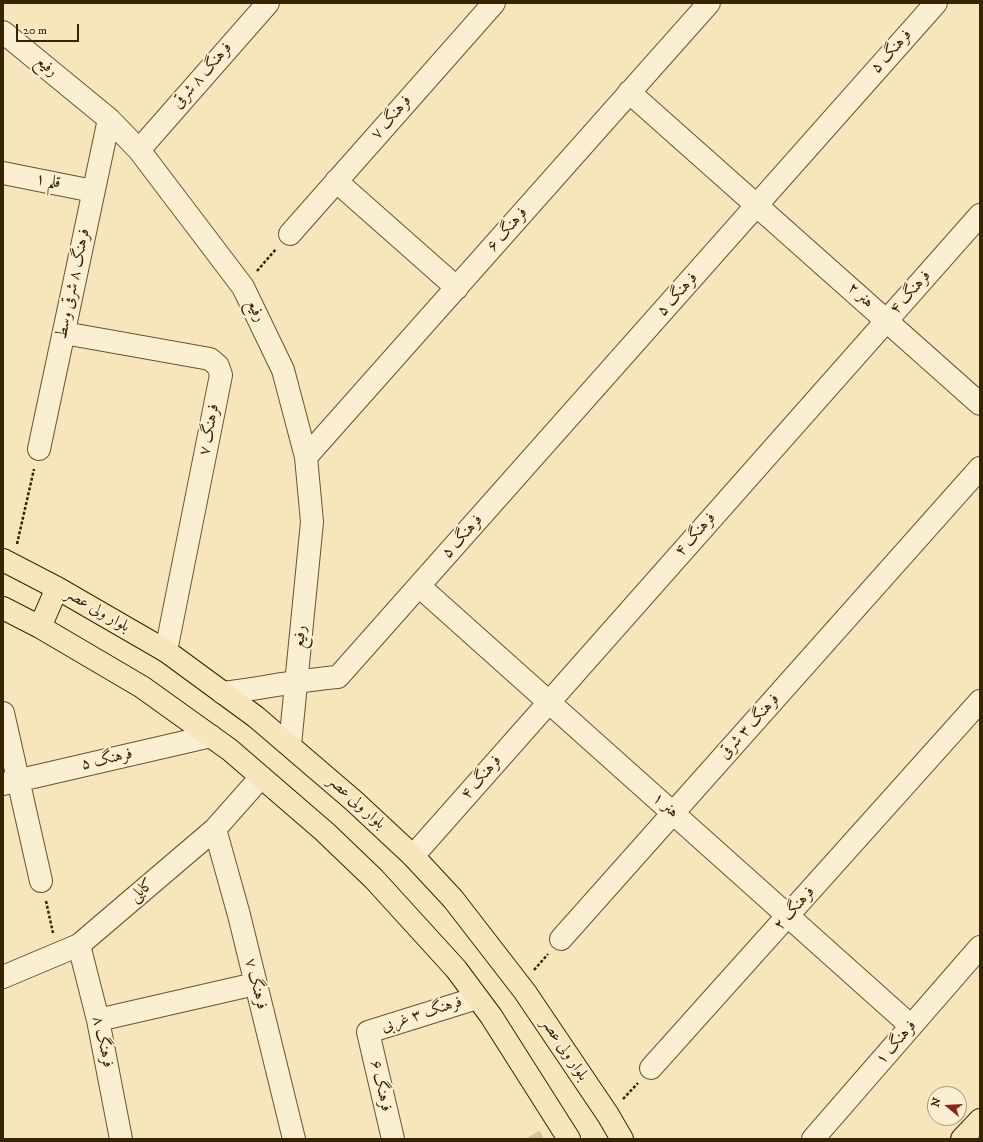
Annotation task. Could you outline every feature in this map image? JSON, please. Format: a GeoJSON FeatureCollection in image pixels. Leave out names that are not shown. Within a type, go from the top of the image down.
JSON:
{"type":"FeatureCollection","features":[{"type":"Feature","properties":{"kind":"main road","name":"بلوار ولی عصر"},"geometry":{"type":"LineString","coordinates":[[8,563],[57,588],[166,651],[256,717],[290,745],[413,856],[453,899],[520,985],[608,1115],[622,1139]]}},
{"type":"Feature","properties":{"kind":"main road"},"geometry":{"type":"LineString","coordinates":[[40,627],[57,588]]}},
{"type":"Feature","properties":{"kind":"main road"},"geometry":{"type":"LineString","coordinates":[[3,608],[40,627],[142,687],[211,736],[325,832],[374,879],[451,964],[477,998],[558,1119],[569,1139]]}},
{"type":"Feature","properties":{"kind":"main road"},"geometry":{"type":"LineString","coordinates":[[962,1139],[980,1120]]}},
{"type":"Feature","properties":{"kind":"street","name":"فرهنگ ۸ شرقی"},"geometry":{"type":"LineString","coordinates":[[139,150],[268,3]]}},
{"type":"Feature","properties":{"kind":"street","name":"فرهنگ ۷"},"geometry":{"type":"LineString","coordinates":[[290,234],[494,3]]}},
{"type":"Feature","properties":{"kind":"street","name":"فرهنگ ۶"},"geometry":{"type":"LineString","coordinates":[[306,457],[709,3]]}},
{"type":"Feature","properties":{"kind":"street","name":"فرهنگ ۵"},"geometry":{"type":"LineString","coordinates":[[297,681],[338,676],[936,3]]}},
{"type":"Feature","properties":{"kind":"street","name":"رفیع"},"geometry":{"type":"LineString","coordinates":[[3,32],[108,119],[139,150],[243,287],[283,370],[306,457],[312,522],[290,745]]}},
{"type":"Feature","properties":{"kind":"street","name":"هنر ۲"},"geometry":{"type":"LineString","coordinates":[[630,92],[980,404]]}},
{"type":"Feature","properties":{"kind":"street","name":"فرهنگ ۸ شرقی وسط"},"geometry":{"type":"LineString","coordinates":[[39,449],[108,119]]}},
{"type":"Feature","properties":{"kind":"street","name":"قلم ۱"},"geometry":{"type":"LineString","coordinates":[[3,173],[93,190]]}},
{"type":"Feature","properties":{"kind":"street"},"geometry":{"type":"LineString","coordinates":[[336,182],[457,288]]}},
{"type":"Feature","properties":{"kind":"street","name":"فرهنگ ۴"},"geometry":{"type":"LineString","coordinates":[[413,856],[980,216]]}},
{"type":"Feature","properties":{"kind":"street","name":"فرهنگ ۷"},"geometry":{"type":"LineString","coordinates":[[64,333],[210,359],[218,366],[221,375],[166,651]]}},
{"type":"Feature","properties":{"kind":"street","name":"فرهنگ ۳ شرقی"},"geometry":{"type":"LineString","coordinates":[[561,939],[674,814],[980,468]]}},
{"type":"Feature","properties":{"kind":"street","name":"هنر ۱"},"geometry":{"type":"LineString","coordinates":[[419,586],[911,1026]]}},
{"type":"Feature","properties":{"kind":"street"},"geometry":{"type":"LineString","coordinates":[[223,693],[265,688],[297,681]]}},
{"type":"Feature","properties":{"kind":"street","name":"فرهنگ ۲"},"geometry":{"type":"LineString","coordinates":[[651,1068],[789,916],[980,701]]}},
{"type":"Feature","properties":{"kind":"street"},"geometry":{"type":"LineString","coordinates":[[3,713],[11,783],[41,881]]}},
{"type":"Feature","properties":{"kind":"street","name":"فرهنگ ۵"},"geometry":{"type":"LineString","coordinates":[[11,783],[211,736]]}},
{"type":"Feature","properties":{"kind":"street","name":"کابلی"},"geometry":{"type":"LineString","coordinates":[[3,977],[79,945],[215,829],[261,777]]}},
{"type":"Feature","properties":{"kind":"street","name":"فرهنگ ۷"},"geometry":{"type":"LineString","coordinates":[[215,829],[239,915],[294,1139]]}},
{"type":"Feature","properties":{"kind":"street","name":"فرهنگ ۸"},"geometry":{"type":"LineString","coordinates":[[79,945],[98,1020],[121,1139]]}},
{"type":"Feature","properties":{"kind":"street","name":"فرهنگ ۱"},"geometry":{"type":"LineString","coordinates":[[813,1139],[980,947]]}},
{"type":"Feature","properties":{"kind":"street"},"geometry":{"type":"LineString","coordinates":[[98,1020],[255,984]]}},
{"type":"Feature","properties":{"kind":"street","name":"فرهنگ ۳ غربی"},"geometry":{"type":"LineString","coordinates":[[368,1032],[477,998]]}},
{"type":"Feature","properties":{"kind":"street","name":"فرهنگ ۶"},"geometry":{"type":"LineString","coordinates":[[368,1032],[393,1139]]}},
{"type":"Feature","properties":{"kind":"path"},"geometry":{"type":"LineString","coordinates":[[243,287],[290,234]]}},
{"type":"Feature","properties":{"kind":"path"},"geometry":{"type":"LineString","coordinates":[[8,563],[39,449]]}},
{"type":"Feature","properties":{"kind":"path"},"geometry":{"type":"LineString","coordinates":[[41,881],[58,954]]}},
{"type":"Feature","properties":{"kind":"path"},"geometry":{"type":"LineString","coordinates":[[520,985],[561,939]]}},
{"type":"Feature","properties":{"kind":"path"},"geometry":{"type":"LineString","coordinates":[[608,1115],[651,1068]]}},
{"type":"Feature","properties":{"kind":"shaded area"},"geometry":{"type":"Polygon","coordinates":[[[539,1131],[544,1139],[525,1139],[539,1131]]]}}]}
